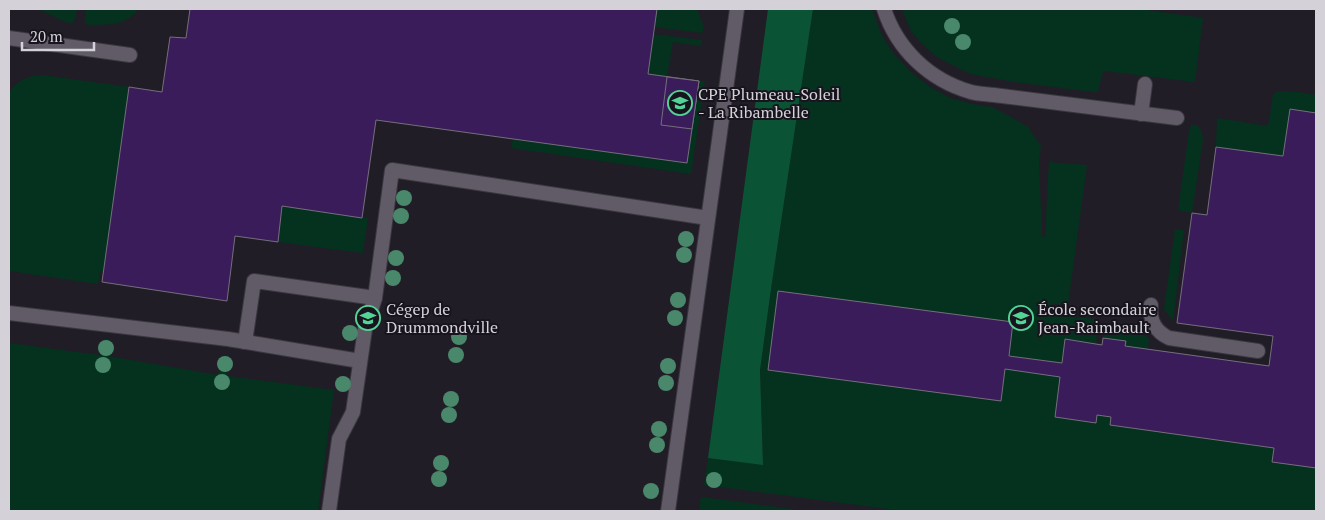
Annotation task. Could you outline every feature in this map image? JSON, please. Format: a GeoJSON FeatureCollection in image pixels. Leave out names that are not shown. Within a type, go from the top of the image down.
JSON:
{"type":"FeatureCollection","features":[{"type":"Feature","properties":{"kind":"lane"},"geometry":{"type":"LineString","coordinates":[[668,511],[736,9]]}},
{"type":"Feature","properties":{"kind":"lane"},"geometry":{"type":"LineString","coordinates":[[884,9],[890,27],[908,54],[923,68],[955,86],[971,92],[1177,118]]}},
{"type":"Feature","properties":{"kind":"lane"},"geometry":{"type":"LineString","coordinates":[[9,38],[130,55]]}},
{"type":"Feature","properties":{"kind":"lane"},"geometry":{"type":"LineString","coordinates":[[1141,114],[1145,84]]}},
{"type":"Feature","properties":{"kind":"lane"},"geometry":{"type":"LineString","coordinates":[[329,511],[339,439],[353,412],[365,329],[375,298],[392,170],[708,218]]}},
{"type":"Feature","properties":{"kind":"lane"},"geometry":{"type":"LineString","coordinates":[[245,342],[254,281],[375,298]]}},
{"type":"Feature","properties":{"kind":"lane"},"geometry":{"type":"LineString","coordinates":[[1151,305],[1150,312],[1153,324],[1163,336],[1258,352]]}},
{"type":"Feature","properties":{"kind":"lane"},"geometry":{"type":"LineString","coordinates":[[9,313],[228,339],[360,361]]}},
{"type":"Feature","properties":{"kind":"green space"},"geometry":{"type":"Polygon","coordinates":[[[38,9],[77,9],[72,23],[65,22],[38,9]]]}},
{"type":"Feature","properties":{"kind":"green space"},"geometry":{"type":"Polygon","coordinates":[[[86,9],[139,9],[128,19],[121,22],[87,25],[85,20],[86,9]]]}},
{"type":"Feature","properties":{"kind":"green space"},"geometry":{"type":"Polygon","coordinates":[[[657,9],[697,9],[704,27],[702,33],[654,27],[657,9]]]}},
{"type":"Feature","properties":{"kind":"green space"},"geometry":{"type":"Polygon","coordinates":[[[768,9],[813,9],[760,370],[763,465],[708,458],[768,9]]]}},
{"type":"Feature","properties":{"kind":"green space"},"geometry":{"type":"Polygon","coordinates":[[[813,9],[872,9],[882,36],[893,53],[912,73],[930,87],[950,98],[992,107],[1028,127],[1041,146],[1039,161],[1042,236],[1045,237],[1049,162],[1087,165],[1068,305],[1051,304],[1049,313],[1094,319],[1098,325],[1096,344],[1066,340],[1062,363],[1009,356],[1013,322],[778,291],[768,370],[1000,401],[1005,369],[1060,377],[1055,417],[1096,423],[1097,415],[1111,417],[1110,425],[1274,448],[1272,462],[1316,468],[1316,511],[903,511],[704,485],[708,458],[763,464],[760,370],[813,9]]]}},
{"type":"Feature","properties":{"kind":"green space"},"geometry":{"type":"Polygon","coordinates":[[[902,9],[1139,9],[1203,18],[1195,82],[1103,71],[1098,92],[1093,92],[1014,82],[971,74],[937,57],[921,43],[911,31],[902,9]]]}},
{"type":"Feature","properties":{"kind":"green space"},"geometry":{"type":"Polygon","coordinates":[[[653,34],[702,40],[701,46],[673,42],[667,77],[648,74],[653,34]]]}},
{"type":"Feature","properties":{"kind":"green space"},"geometry":{"type":"Polygon","coordinates":[[[42,75],[129,87],[104,272],[100,272],[98,284],[9,271],[9,94],[22,80],[42,75]]]}},
{"type":"Feature","properties":{"kind":"green space"},"geometry":{"type":"Polygon","coordinates":[[[699,81],[705,81],[691,174],[511,148],[513,139],[687,163],[699,81]]]}},
{"type":"Feature","properties":{"kind":"green space"},"geometry":{"type":"Polygon","coordinates":[[[1277,91],[1316,95],[1316,113],[1290,109],[1283,156],[1216,147],[1217,118],[1268,126],[1273,95],[1277,91]]]}},
{"type":"Feature","properties":{"kind":"green space"},"geometry":{"type":"Polygon","coordinates":[[[1191,125],[1197,125],[1201,130],[1203,139],[1192,213],[1178,210],[1191,125]]]}},
{"type":"Feature","properties":{"kind":"green space"},"geometry":{"type":"Polygon","coordinates":[[[282,206],[368,218],[363,253],[278,242],[282,206]]]}},
{"type":"Feature","properties":{"kind":"green space"},"geometry":{"type":"Polygon","coordinates":[[[1175,229],[1184,230],[1173,321],[1164,309],[1175,229]]]}},
{"type":"Feature","properties":{"kind":"green space"},"geometry":{"type":"Polygon","coordinates":[[[1108,323],[1135,326],[1149,339],[1148,349],[1125,346],[1126,341],[1103,338],[1108,323]]]}},
{"type":"Feature","properties":{"kind":"green space"},"geometry":{"type":"Polygon","coordinates":[[[106,338],[110,341],[108,356],[218,375],[221,357],[224,355],[228,359],[227,376],[334,390],[318,511],[9,511],[9,343],[100,355],[103,340],[106,338]]]}},
{"type":"Feature","properties":{"kind":"green space"},"geometry":{"type":"Polygon","coordinates":[[[701,497],[807,511],[699,511],[701,497]]]}},
{"type":"Feature","properties":{"kind":"building"},"geometry":{"type":"Polygon","coordinates":[[[190,9],[657,9],[648,74],[699,81],[687,163],[376,120],[362,218],[282,206],[278,242],[235,236],[227,301],[102,282],[129,87],[162,92],[170,37],[186,38],[190,9]]]}},
{"type":"Feature","properties":{"kind":"building","name":"CPE Plumeau-Soleil - La Ribambelle"},"geometry":{"type":"Polygon","coordinates":[[[667,77],[699,81],[692,129],[661,125],[667,77]]]}},
{"type":"Feature","properties":{"kind":"building"},"geometry":{"type":"Polygon","coordinates":[[[1290,109],[1316,113],[1316,468],[1272,462],[1274,448],[1110,425],[1111,417],[1097,415],[1096,423],[1055,417],[1060,377],[1005,369],[1001,401],[768,370],[778,291],[1013,322],[1009,356],[1062,363],[1065,339],[1102,345],[1103,338],[1126,341],[1125,346],[1269,366],[1273,336],[1177,323],[1192,213],[1207,215],[1216,147],[1283,156],[1290,109]]]}},
{"type":"Feature","properties":{"kind":"place","name":"CPE Plumeau-Soleil - La Ribambelle"},"geometry":{"type":"Point","coordinates":[680,103]}},
{"type":"Feature","properties":{"kind":"place","name":"Cégep de Drummondville"},"geometry":{"type":"Point","coordinates":[368,318]}},
{"type":"Feature","properties":{"kind":"place","name":"École secondaire Jean-Raimbault"},"geometry":{"type":"Point","coordinates":[1021,318]}}]}
